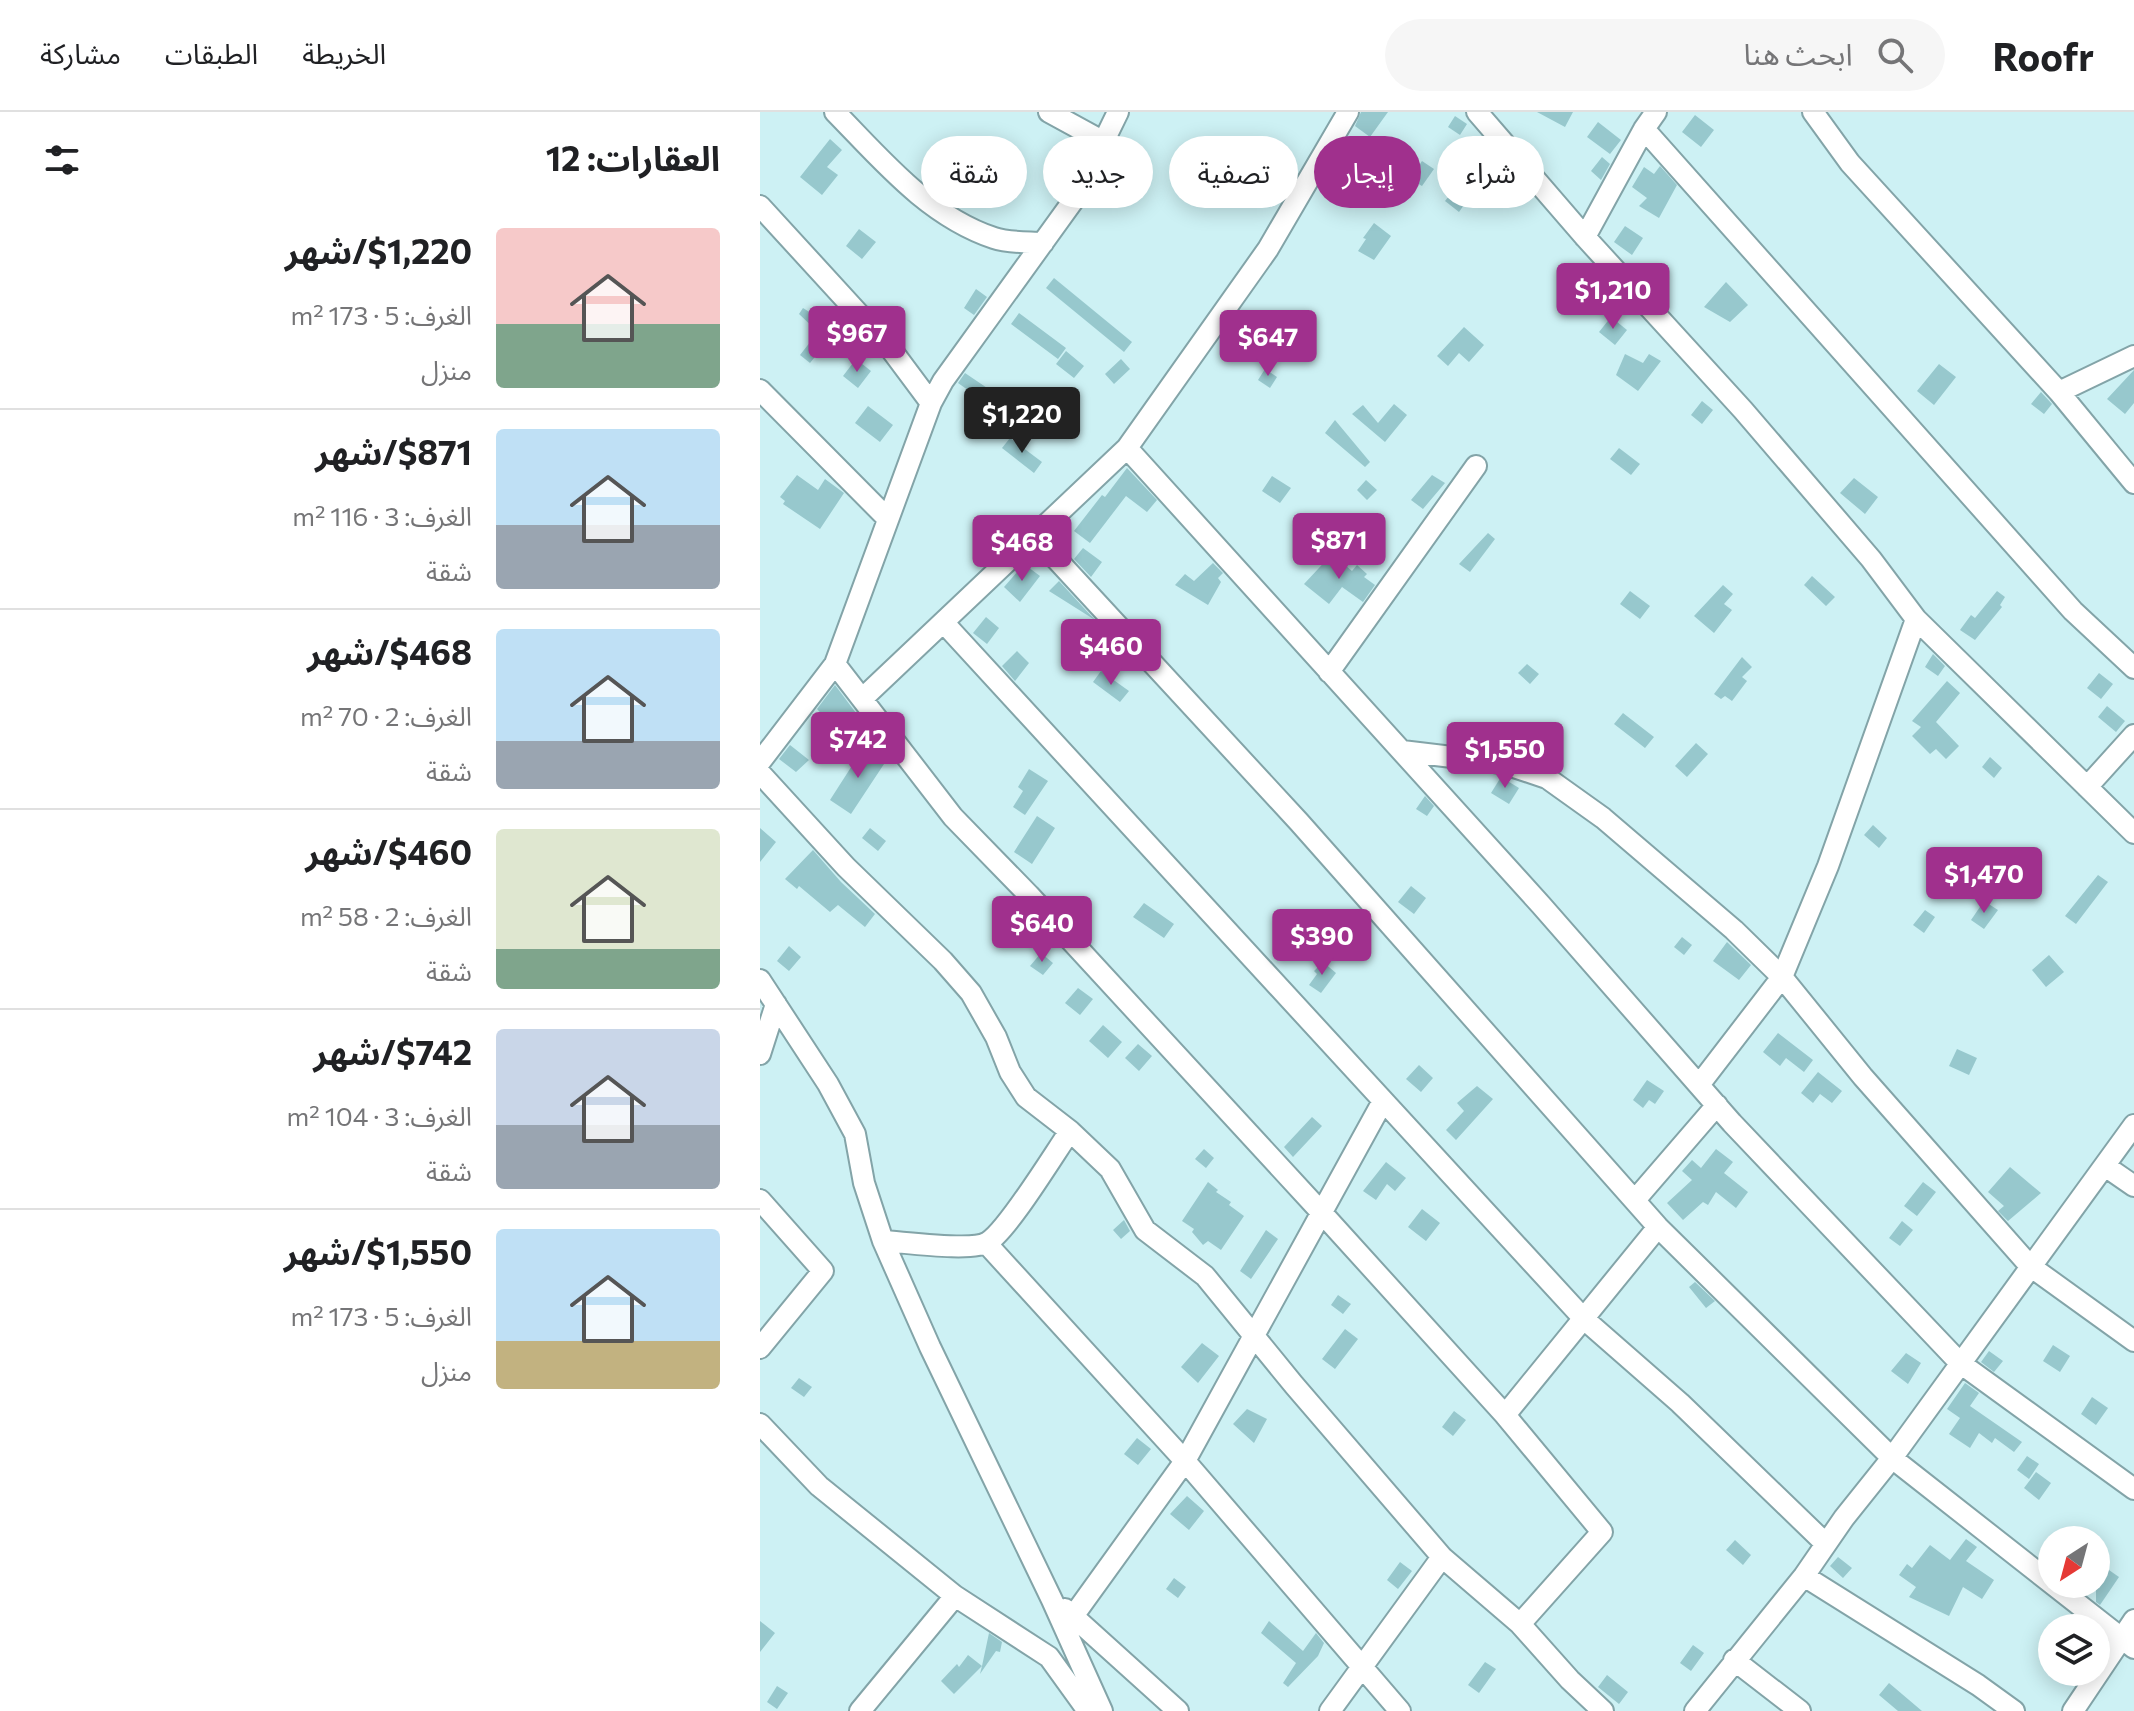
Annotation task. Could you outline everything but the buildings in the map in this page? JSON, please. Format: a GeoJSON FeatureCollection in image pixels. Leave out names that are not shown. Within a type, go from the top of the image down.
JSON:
{"type":"FeatureCollection","features":[{"type":"Feature","properties":{"kind":"street"},"geometry":{"type":"LineString","coordinates":[[835,112],[906,185],[950,218],[996,240],[1043,243]]}},
{"type":"Feature","properties":{"kind":"street"},"geometry":{"type":"LineString","coordinates":[[1049,112],[1093,136]]}},
{"type":"Feature","properties":{"kind":"street"},"geometry":{"type":"LineString","coordinates":[[1107,136],[1118,112]]}},
{"type":"Feature","properties":{"kind":"street"},"geometry":{"type":"LineString","coordinates":[[863,698],[1127,448],[1268,249],[1348,112]]}},
{"type":"Feature","properties":{"kind":"street"},"geometry":{"type":"LineString","coordinates":[[1477,112],[1585,237],[1743,410],[1871,559],[1916,619],[2134,833]]}},
{"type":"Feature","properties":{"kind":"street"},"geometry":{"type":"LineString","coordinates":[[1813,112],[1850,163],[2059,392],[2134,483]]}},
{"type":"Feature","properties":{"kind":"street"},"geometry":{"type":"LineString","coordinates":[[1585,237],[1650,120],[2073,611],[2134,668]]}},
{"type":"Feature","properties":{"kind":"street"},"geometry":{"type":"LineString","coordinates":[[760,206],[890,348],[931,403]]}},
{"type":"Feature","properties":{"kind":"street"},"geometry":{"type":"LineString","coordinates":[[760,762],[835,664],[931,403],[943,381],[1068,208]]}},
{"type":"Feature","properties":{"kind":"street"},"geometry":{"type":"LineString","coordinates":[[2059,392],[2134,356]]}},
{"type":"Feature","properties":{"kind":"street"},"geometry":{"type":"LineString","coordinates":[[760,390],[888,519]]}},
{"type":"Feature","properties":{"kind":"street"},"geometry":{"type":"LineString","coordinates":[[1127,448],[1717,1105],[1960,1363],[2134,1489]]}},
{"type":"Feature","properties":{"kind":"street"},"geometry":{"type":"LineString","coordinates":[[1329,672],[1476,466]]}},
{"type":"Feature","properties":{"kind":"street"},"geometry":{"type":"LineString","coordinates":[[1035,536],[1299,822],[1658,1227],[1892,1458],[2127,1643]]}},
{"type":"Feature","properties":{"kind":"street"},"geometry":{"type":"LineString","coordinates":[[1699,1085],[1782,977],[1828,866],[1916,619]]}},
{"type":"Feature","properties":{"kind":"street"},"geometry":{"type":"LineString","coordinates":[[944,623],[1584,1319],[1680,1403],[1826,1544]]}},
{"type":"Feature","properties":{"kind":"street"},"geometry":{"type":"LineString","coordinates":[[835,664],[953,817],[1029,895],[1321,1212],[1505,1415],[1602,1532],[1520,1624]]}},
{"type":"Feature","properties":{"kind":"street"},"geometry":{"type":"LineString","coordinates":[[2087,787],[2134,735]]}},
{"type":"Feature","properties":{"kind":"street"},"geometry":{"type":"LineString","coordinates":[[1402,751],[1502,763],[1547,778],[1603,818],[1734,930],[1782,977],[1863,1077],[2030,1266],[2134,1341]]}},
{"type":"Feature","properties":{"kind":"street"},"geometry":{"type":"LineString","coordinates":[[760,773],[846,867],[943,961],[971,993],[996,1037],[1010,1072],[1026,1097],[1070,1131],[1110,1169],[1145,1230],[1205,1276],[1442,1557],[1520,1624],[1570,1680],[1603,1711]]}},
{"type":"Feature","properties":{"kind":"street"},"geometry":{"type":"LineString","coordinates":[[760,980],[828,1084],[855,1134],[864,1183],[883,1241],[1102,1711]]}},
{"type":"Feature","properties":{"kind":"street"},"geometry":{"type":"LineString","coordinates":[[760,1054],[776,1004]]}},
{"type":"Feature","properties":{"kind":"street"},"geometry":{"type":"LineString","coordinates":[[1074,1615],[1185,1461],[1383,1101]]}},
{"type":"Feature","properties":{"kind":"street"},"geometry":{"type":"LineString","coordinates":[[1635,1200],[1717,1105]]}},
{"type":"Feature","properties":{"kind":"street"},"geometry":{"type":"LineString","coordinates":[[1695,1711],[1804,1576],[2134,1125]]}},
{"type":"Feature","properties":{"kind":"street"},"geometry":{"type":"LineString","coordinates":[[883,1241],[965,1246],[987,1244],[1002,1228],[1070,1131]]}},
{"type":"Feature","properties":{"kind":"street"},"geometry":{"type":"LineString","coordinates":[[2105,1166],[2134,1186]]}},
{"type":"Feature","properties":{"kind":"street"},"geometry":{"type":"LineString","coordinates":[[760,1200],[823,1271],[760,1348]]}},
{"type":"Feature","properties":{"kind":"street"},"geometry":{"type":"LineString","coordinates":[[1505,1415],[1658,1227]]}},
{"type":"Feature","properties":{"kind":"street"},"geometry":{"type":"LineString","coordinates":[[987,1244],[1185,1461],[1400,1711]]}},
{"type":"Feature","properties":{"kind":"street"},"geometry":{"type":"LineString","coordinates":[[760,1424],[819,1486],[955,1596],[1049,1657],[1088,1711]]}},
{"type":"Feature","properties":{"kind":"street"},"geometry":{"type":"LineString","coordinates":[[1330,1711],[1442,1557]]}},
{"type":"Feature","properties":{"kind":"street"},"geometry":{"type":"LineString","coordinates":[[1804,1576],[1978,1685],[2014,1711]]}},
{"type":"Feature","properties":{"kind":"street"},"geometry":{"type":"LineString","coordinates":[[860,1711],[955,1596]]}},
{"type":"Feature","properties":{"kind":"street"},"geometry":{"type":"LineString","coordinates":[[1052,1600],[1074,1615],[1178,1711]]}},
{"type":"Feature","properties":{"kind":"street"},"geometry":{"type":"LineString","coordinates":[[2073,1711],[2127,1643],[2134,1620]]}},
{"type":"Feature","properties":{"kind":"street"},"geometry":{"type":"LineString","coordinates":[[1734,1660],[1800,1711]]}}]}
